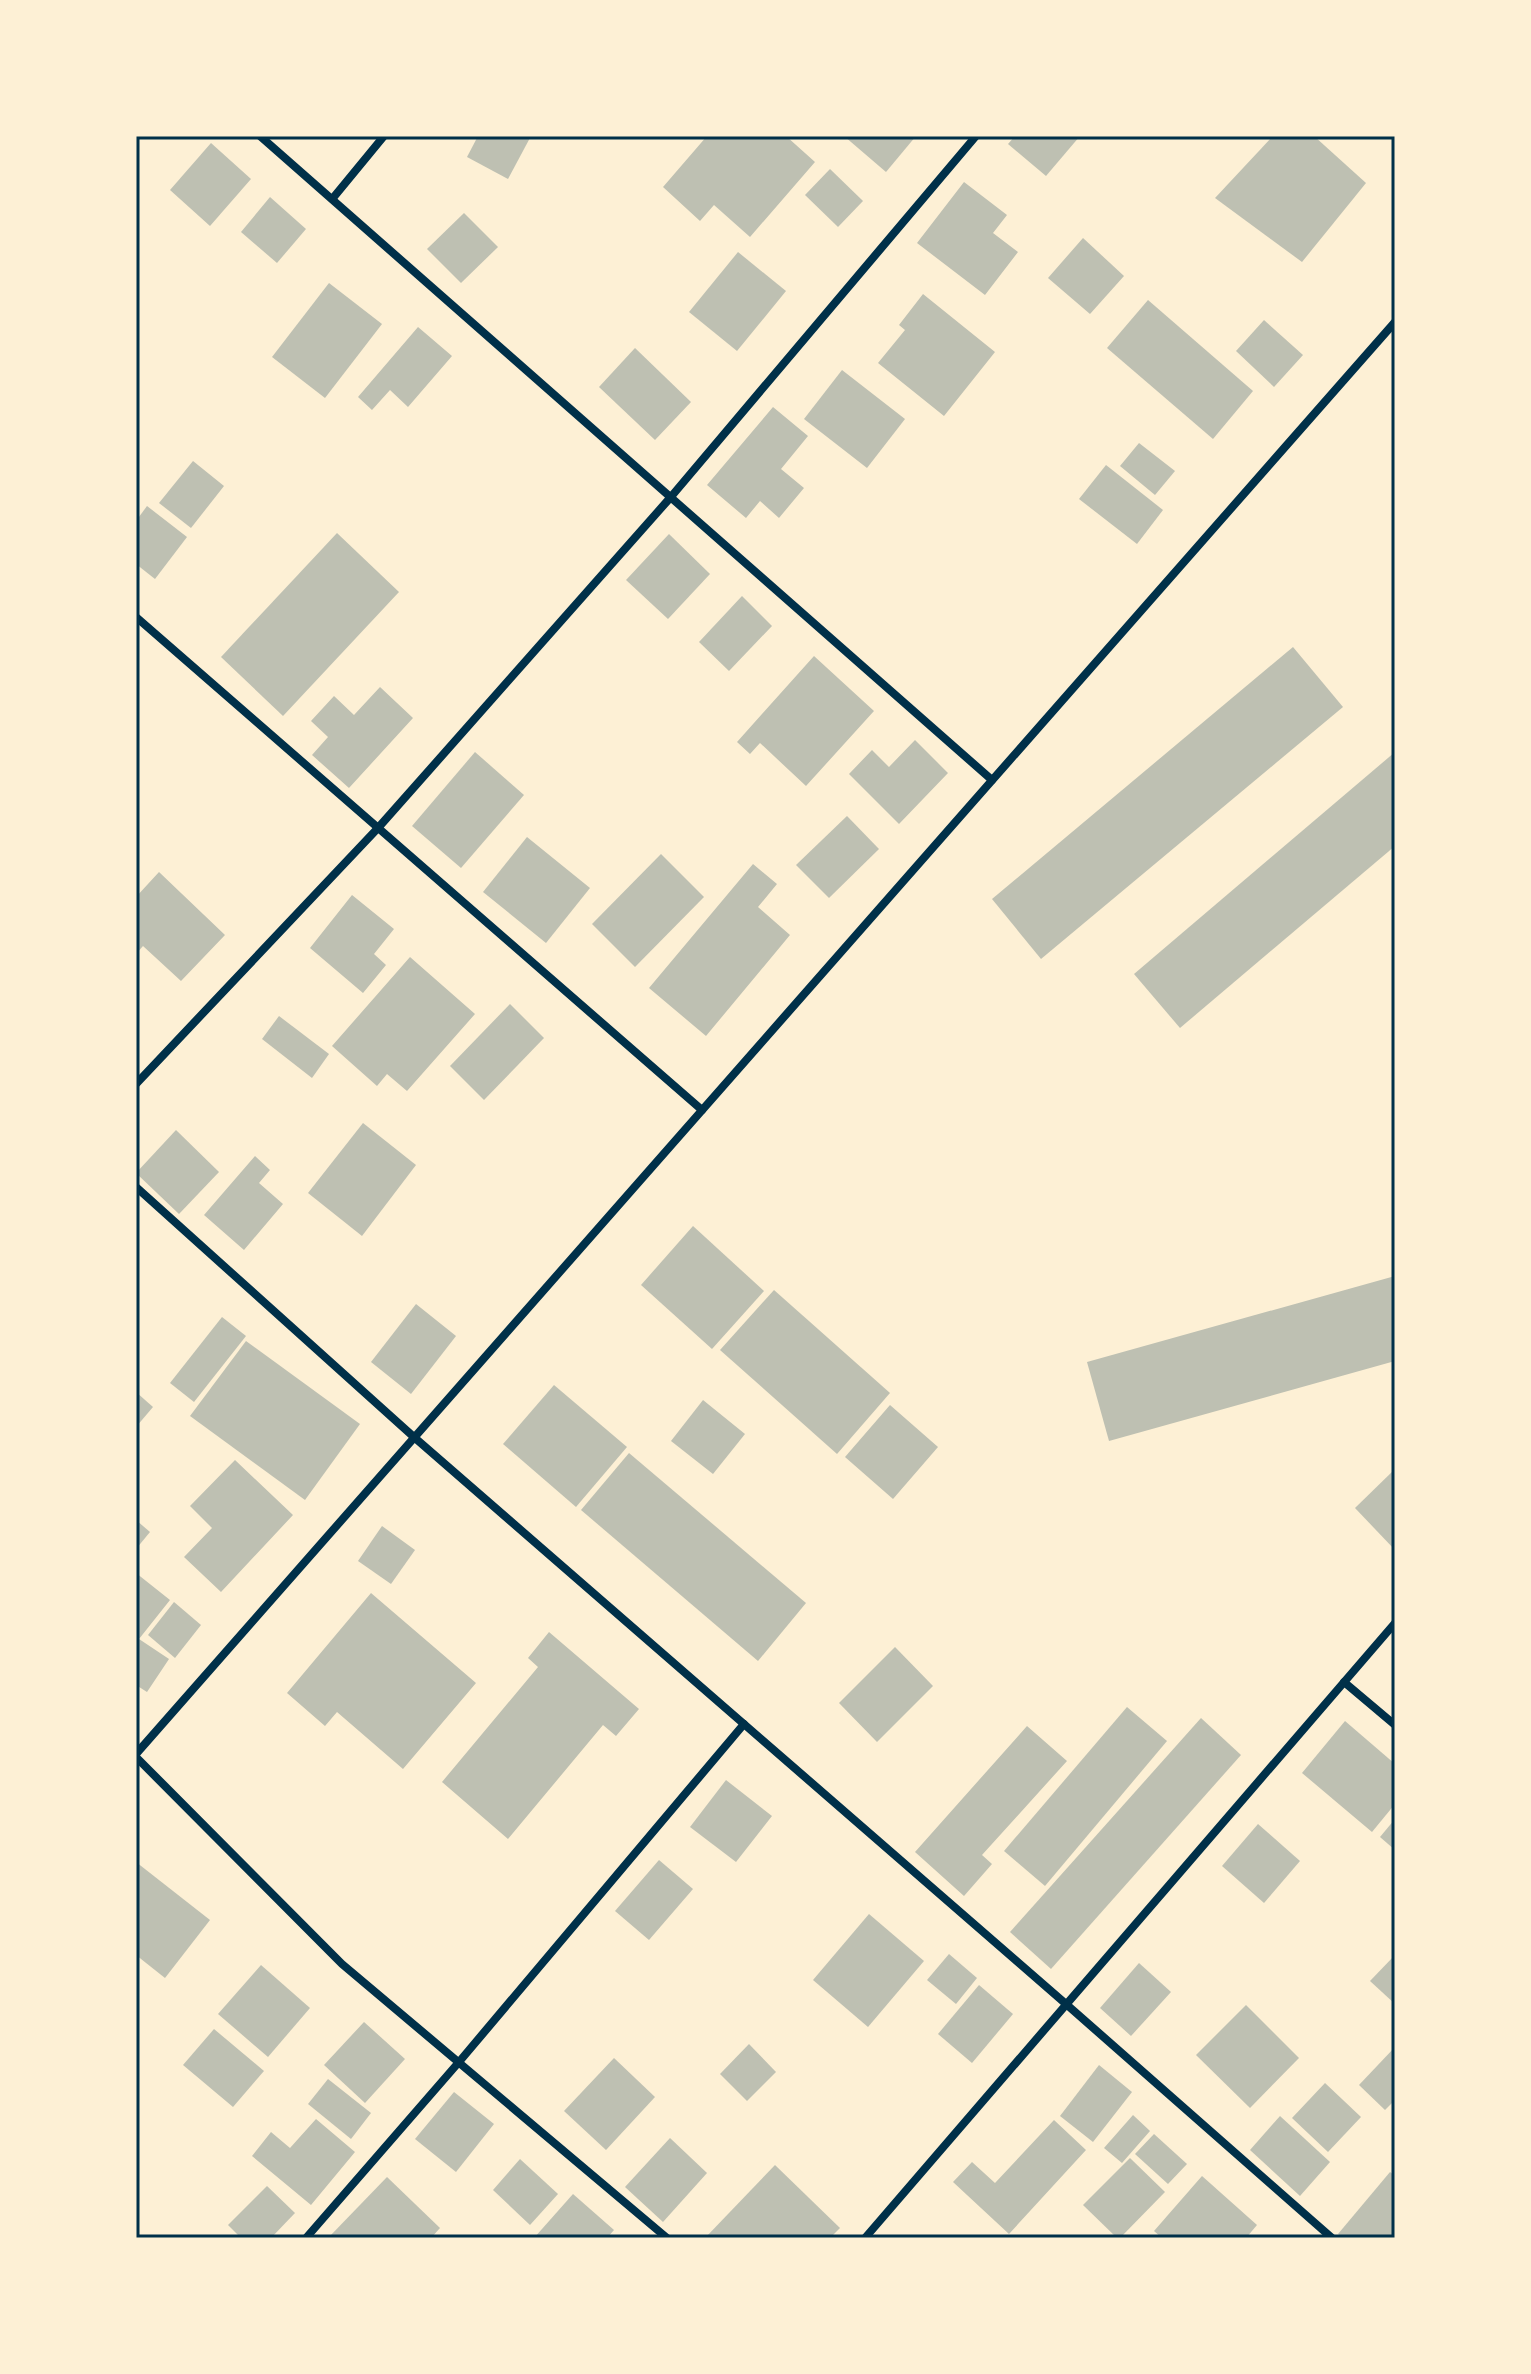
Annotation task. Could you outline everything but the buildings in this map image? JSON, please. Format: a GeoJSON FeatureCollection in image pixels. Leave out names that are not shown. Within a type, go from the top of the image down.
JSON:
{"type":"FeatureCollection","features":[{"type":"Feature","properties":{"kind":"street"},"geometry":{"type":"LineString","coordinates":[[260,136],[992,780]]}},
{"type":"Feature","properties":{"kind":"street"},"geometry":{"type":"LineString","coordinates":[[333,198],[384,136]]}},
{"type":"Feature","properties":{"kind":"street"},"geometry":{"type":"LineString","coordinates":[[136,1084],[378,828],[670,498],[976,136]]}},
{"type":"Feature","properties":{"kind":"street"},"geometry":{"type":"LineString","coordinates":[[667,2238],[342,1964],[136,1755],[1395,322]]}},
{"type":"Feature","properties":{"kind":"street"},"geometry":{"type":"LineString","coordinates":[[136,617],[702,1110]]}},
{"type":"Feature","properties":{"kind":"street"},"geometry":{"type":"LineString","coordinates":[[136,1187],[415,1438],[1332,2238]]}},
{"type":"Feature","properties":{"kind":"street"},"geometry":{"type":"LineString","coordinates":[[865,2238],[1395,1623]]}},
{"type":"Feature","properties":{"kind":"street"},"geometry":{"type":"LineString","coordinates":[[1344,1682],[1395,1725]]}},
{"type":"Feature","properties":{"kind":"street"},"geometry":{"type":"LineString","coordinates":[[306,2238],[744,1724]]}}]}
